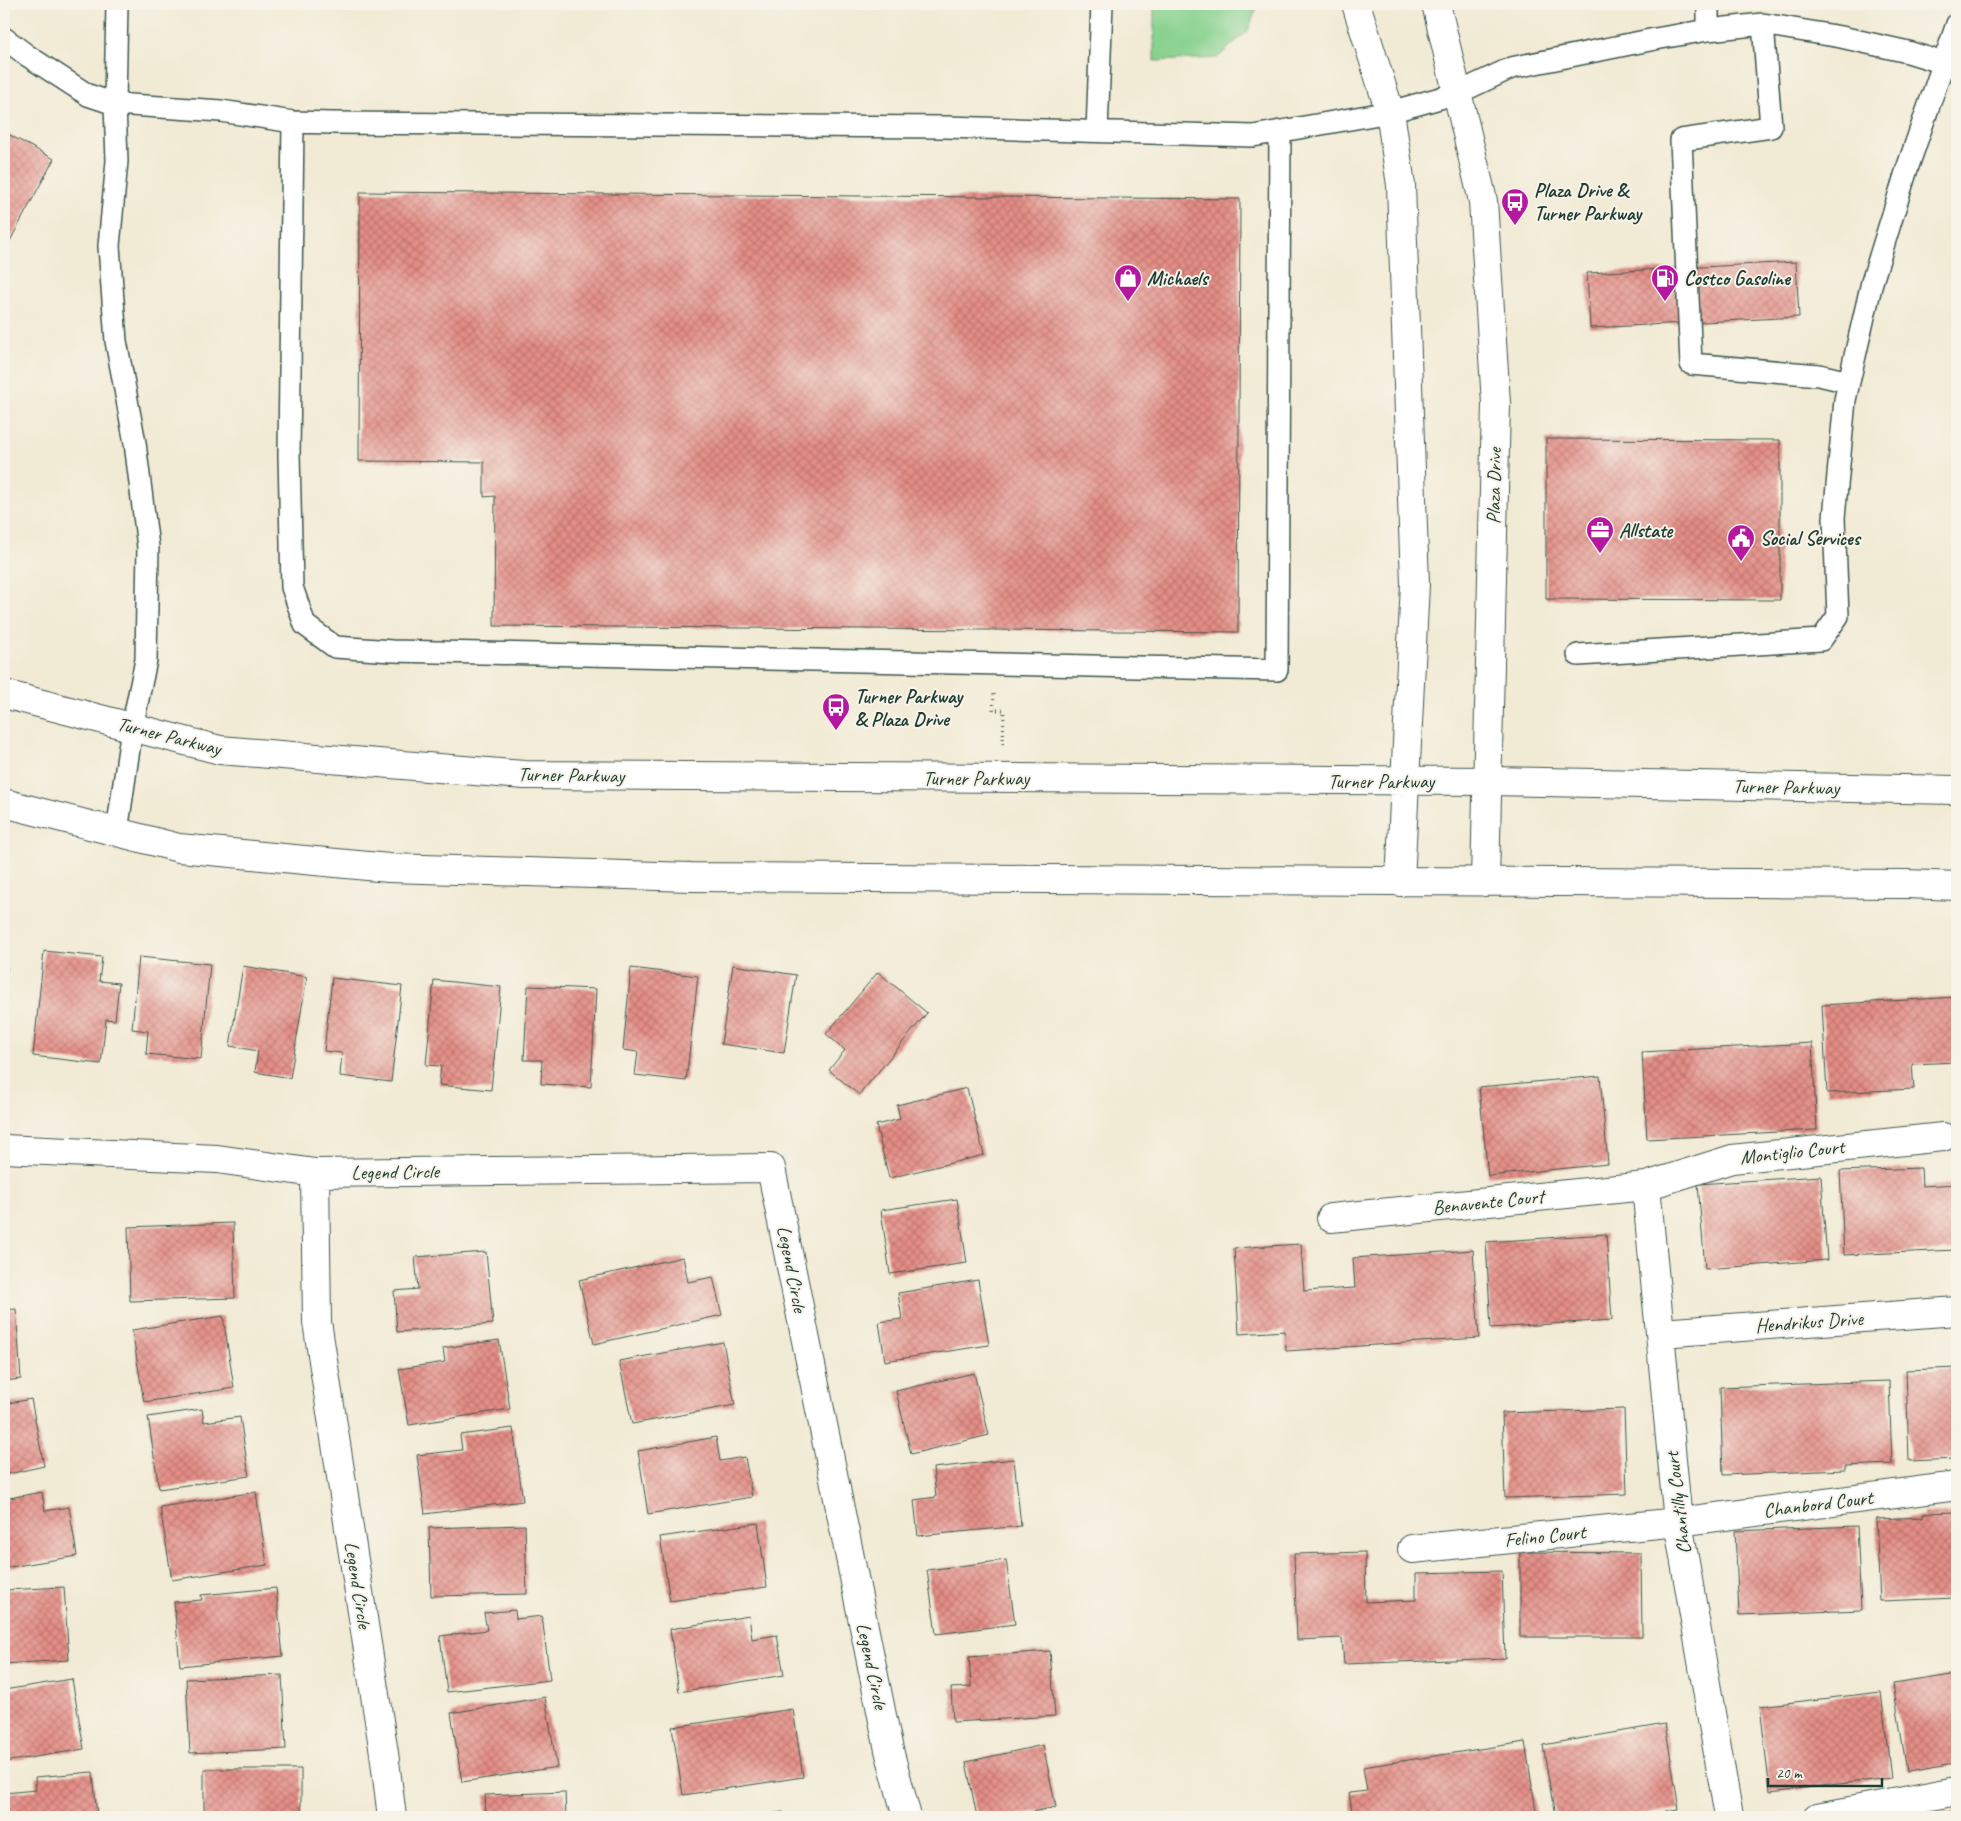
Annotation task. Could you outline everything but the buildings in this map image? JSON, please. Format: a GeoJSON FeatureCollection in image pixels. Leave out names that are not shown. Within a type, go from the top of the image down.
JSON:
{"type":"FeatureCollection","features":[{"type":"Feature","properties":{"kind":"street"},"geometry":{"type":"LineString","coordinates":[[1356,4],[1390,112],[1400,185],[1415,584],[1400,882]]}},
{"type":"Feature","properties":{"kind":"street","name":"Plaza Drive"},"geometry":{"type":"LineString","coordinates":[[1436,4],[1483,201],[1496,402],[1485,882]]}},
{"type":"Feature","properties":{"kind":"street","name":"Turner Parkway"},"geometry":{"type":"LineString","coordinates":[[4,694],[220,750],[524,775],[1488,781],[1957,790]]}},
{"type":"Feature","properties":{"kind":"street"},"geometry":{"type":"LineString","coordinates":[[4,803],[179,848],[389,868],[690,877],[1896,884],[1957,886]]}},
{"type":"Feature","properties":{"kind":"street","name":"Montiglio Court"},"geometry":{"type":"LineString","coordinates":[[1646,1186],[1732,1159],[1943,1137]]}},
{"type":"Feature","properties":{"kind":"street","name":"Legend Circle"},"geometry":{"type":"LineString","coordinates":[[4,1149],[217,1159],[315,1173],[771,1168],[887,1740],[907,1817]]}},
{"type":"Feature","properties":{"kind":"street","name":"Legend Circle"},"geometry":{"type":"LineString","coordinates":[[315,1173],[317,1322],[384,1753],[392,1817]]}},
{"type":"Feature","properties":{"kind":"street","name":"Benavente Court"},"geometry":{"type":"LineString","coordinates":[[1331,1218],[1646,1186]]}},
{"type":"Feature","properties":{"kind":"street","name":"Chantilly Court"},"geometry":{"type":"LineString","coordinates":[[1646,1186],[1678,1522],[1729,1817]]}},
{"type":"Feature","properties":{"kind":"street","name":"Hendrikus Drive"},"geometry":{"type":"LineString","coordinates":[[1661,1333],[1957,1311]]}},
{"type":"Feature","properties":{"kind":"street","name":"Chanbord Court"},"geometry":{"type":"LineString","coordinates":[[1678,1522],[1957,1486]]}},
{"type":"Feature","properties":{"kind":"street","name":"Felino Court"},"geometry":{"type":"LineString","coordinates":[[1412,1549],[1678,1522]]}},
{"type":"Feature","properties":{"kind":"street"},"geometry":{"type":"LineString","coordinates":[[1817,1817],[1957,1791]]}},
{"type":"Feature","properties":{"kind":"lane"},"geometry":{"type":"LineString","coordinates":[[117,4],[115,104],[117,161],[109,246],[116,341],[135,443],[148,547],[146,660],[132,728],[117,832]]}},
{"type":"Feature","properties":{"kind":"lane"},"geometry":{"type":"LineString","coordinates":[[1097,132],[1102,4]]}},
{"type":"Feature","properties":{"kind":"lane"},"geometry":{"type":"LineString","coordinates":[[1708,4],[1708,30]]}},
{"type":"Feature","properties":{"kind":"lane"},"geometry":{"type":"LineString","coordinates":[[4,38],[88,95],[115,104],[221,111],[293,122],[768,125],[1254,136],[1390,112],[1458,93],[1511,68],[1655,39],[1708,30],[1763,24],[1841,37],[1908,52],[1951,65]]}},
{"type":"Feature","properties":{"kind":"lane"},"geometry":{"type":"LineString","coordinates":[[1763,24],[1771,127],[1681,140],[1691,364],[1819,375],[1849,382]]}},
{"type":"Feature","properties":{"kind":"lane"},"geometry":{"type":"LineString","coordinates":[[1578,654],[1821,640],[1838,616],[1834,518],[1845,400],[1872,282],[1907,169],[1951,65],[1957,24]]}},
{"type":"Feature","properties":{"kind":"lane"},"geometry":{"type":"LineString","coordinates":[[293,122],[289,454],[292,587],[305,625],[335,647],[392,651],[1277,670],[1280,132]]}},
{"type":"Feature","properties":{"kind":"path"},"geometry":{"type":"LineString","coordinates":[[994,664],[993,710],[1004,710],[1002,778]]}},
{"type":"Feature","properties":{"kind":"green space"},"geometry":{"type":"Polygon","coordinates":[[[1154,4],[1258,4],[1248,31],[1217,58],[1154,61],[1154,4]]]}},
{"type":"Feature","properties":{"kind":"place","name":"Plaza Drive & Turner Parkway"},"geometry":{"type":"Point","coordinates":[1515,226]}},
{"type":"Feature","properties":{"kind":"place","name":"Michaels"},"geometry":{"type":"Point","coordinates":[1128,302]}},
{"type":"Feature","properties":{"kind":"place","name":"Costco Gasoline"},"geometry":{"type":"Point","coordinates":[1665,302]}},
{"type":"Feature","properties":{"kind":"place","name":"Allstate"},"geometry":{"type":"Point","coordinates":[1600,554]}},
{"type":"Feature","properties":{"kind":"place","name":"Social Services"},"geometry":{"type":"Point","coordinates":[1741,562]}},
{"type":"Feature","properties":{"kind":"place","name":"Turner Parkway & Plaza Drive"},"geometry":{"type":"Point","coordinates":[836,731]}}]}
